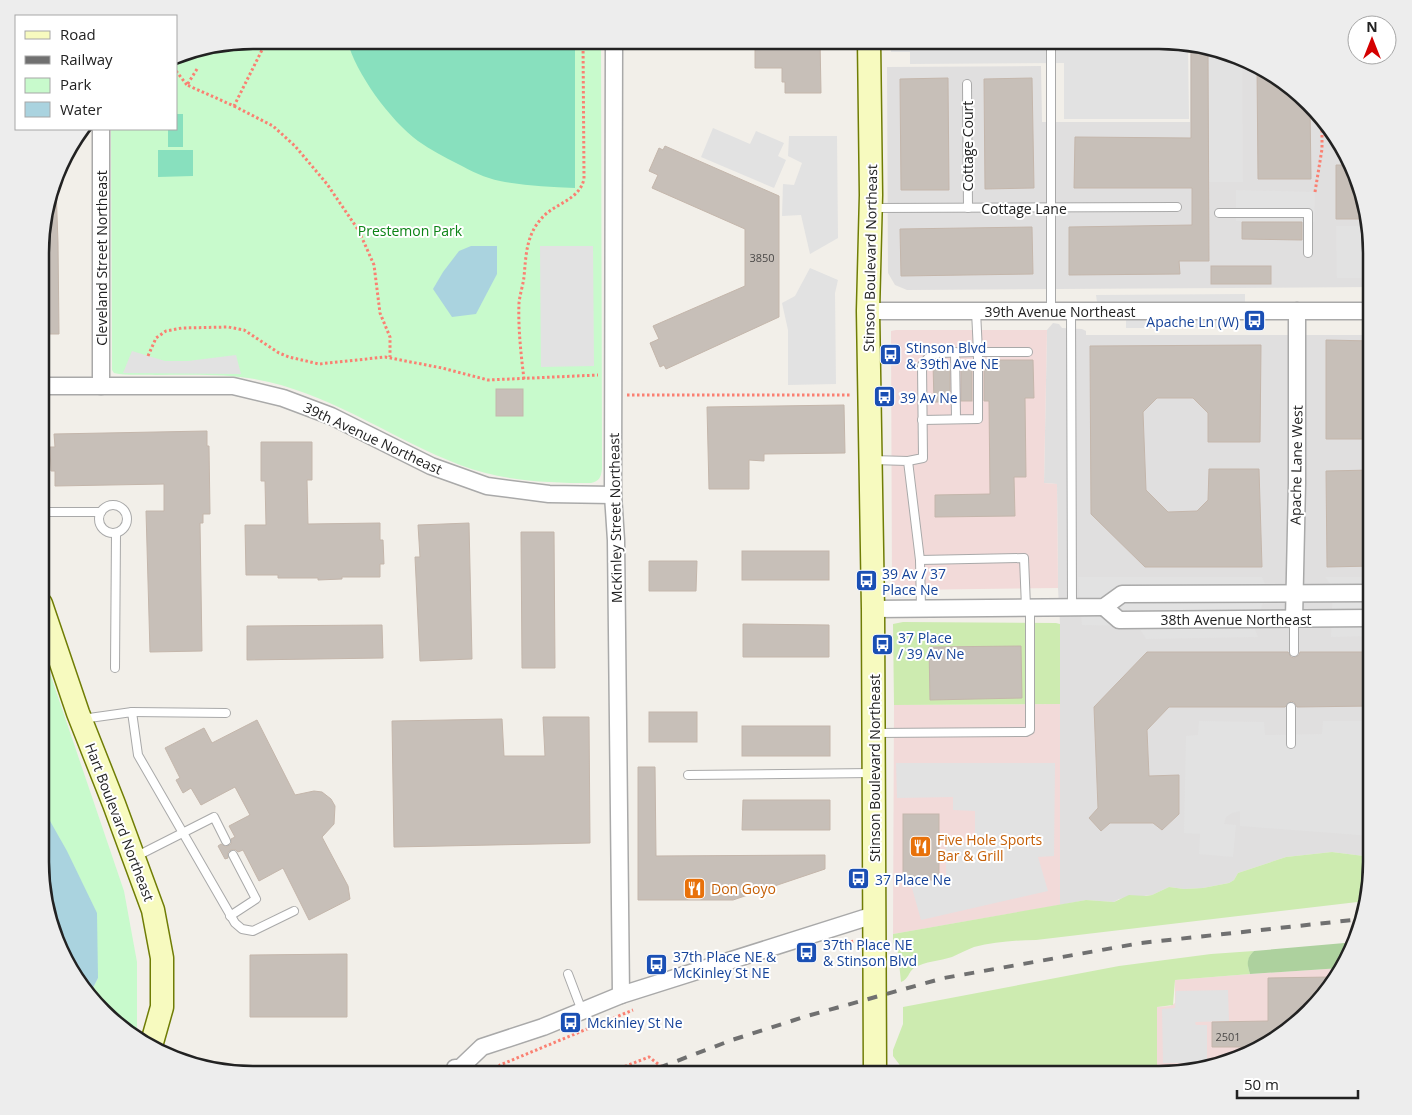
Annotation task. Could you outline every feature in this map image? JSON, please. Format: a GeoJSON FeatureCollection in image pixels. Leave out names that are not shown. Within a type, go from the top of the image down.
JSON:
{"type":"FeatureCollection","features":[{"type":"Feature","properties":{"kind":"street","name":"McKinley Street Northeast"},"geometry":{"type":"LineString","coordinates":[[614,49],[613,494],[616,540],[620,995]]}},
{"type":"Feature","properties":{"kind":"street","name":"Stinson Boulevard Northeast"},"geometry":{"type":"LineString","coordinates":[[869,49],[871,208],[868,311],[873,609],[875,1066]]}},
{"type":"Feature","properties":{"kind":"street","name":"Cleveland Street Northeast"},"geometry":{"type":"LineString","coordinates":[[101,130],[101,386]]}},
{"type":"Feature","properties":{"kind":"street","name":"39th Avenue Northeast"},"geometry":{"type":"LineString","coordinates":[[868,311],[1363,310]]}},
{"type":"Feature","properties":{"kind":"street","name":"Apache Lane West"},"geometry":{"type":"LineString","coordinates":[[1294,619],[1297,483],[1297,311]]}},
{"type":"Feature","properties":{"kind":"street","name":"39th Avenue Northeast"},"geometry":{"type":"LineString","coordinates":[[49,386],[233,386],[283,398],[323,413],[431,466],[487,486],[549,494],[613,494]]}},
{"type":"Feature","properties":{"kind":"street","name":"38th Avenue Northeast"},"geometry":{"type":"LineString","coordinates":[[1363,593],[1122,594],[1104,607],[1119,620],[1363,618]]}},
{"type":"Feature","properties":{"kind":"street"},"geometry":{"type":"LineString","coordinates":[[873,609],[1104,607]]}},
{"type":"Feature","properties":{"kind":"street","name":"Hart Boulevard Northeast"},"geometry":{"type":"LineString","coordinates":[[49,628],[80,720],[153,910],[162,958],[162,1007],[153,1040]]}},
{"type":"Feature","properties":{"kind":"street"},"geometry":{"type":"LineString","coordinates":[[462,1066],[482,1047],[543,1026],[620,995],[874,915]]}},
{"type":"Feature","properties":{"kind":"lane"},"geometry":{"type":"LineString","coordinates":[[1051,49],[1051,311]]}},
{"type":"Feature","properties":{"kind":"lane","name":"Cottage Court"},"geometry":{"type":"LineString","coordinates":[[967,84],[968,208]]}},
{"type":"Feature","properties":{"kind":"lane","name":"Cottage Lane"},"geometry":{"type":"LineString","coordinates":[[871,208],[1177,207]]}},
{"type":"Feature","properties":{"kind":"lane"},"geometry":{"type":"LineString","coordinates":[[1219,213],[1308,213],[1308,253]]}},
{"type":"Feature","properties":{"kind":"lane"},"geometry":{"type":"LineString","coordinates":[[922,420],[978,418],[976,311]]}},
{"type":"Feature","properties":{"kind":"lane"},"geometry":{"type":"LineString","coordinates":[[1071,311],[1072,607]]}},
{"type":"Feature","properties":{"kind":"lane"},"geometry":{"type":"LineString","coordinates":[[870,460],[908,461],[923,458],[922,366],[928,358],[937,352],[1028,352]]}},
{"type":"Feature","properties":{"kind":"lane"},"geometry":{"type":"LineString","coordinates":[[955,352],[956,419]]}},
{"type":"Feature","properties":{"kind":"lane"},"geometry":{"type":"LineString","coordinates":[[908,461],[920,560],[921,608]]}},
{"type":"Feature","properties":{"kind":"lane"},"geometry":{"type":"LineString","coordinates":[[113,505],[121,508],[126,515],[124,528],[116,533],[106,532],[100,525],[101,512],[104,508],[113,505]]}},
{"type":"Feature","properties":{"kind":"lane"},"geometry":{"type":"LineString","coordinates":[[49,512],[101,512]]}},
{"type":"Feature","properties":{"kind":"lane"},"geometry":{"type":"LineString","coordinates":[[115,668],[116,533]]}},
{"type":"Feature","properties":{"kind":"lane"},"geometry":{"type":"LineString","coordinates":[[874,732],[1026,732],[1030,730],[1028,607],[1024,558],[920,560]]}},
{"type":"Feature","properties":{"kind":"lane"},"geometry":{"type":"LineString","coordinates":[[1294,619],[1294,652]]}},
{"type":"Feature","properties":{"kind":"lane"},"geometry":{"type":"LineString","coordinates":[[1291,707],[1291,744]]}},
{"type":"Feature","properties":{"kind":"lane"},"geometry":{"type":"LineString","coordinates":[[80,720],[132,712],[226,712]]}},
{"type":"Feature","properties":{"kind":"lane"},"geometry":{"type":"LineString","coordinates":[[132,712],[138,755],[235,924],[242,929],[254,931],[294,911]]}},
{"type":"Feature","properties":{"kind":"lane"},"geometry":{"type":"LineString","coordinates":[[688,775],[874,773]]}},
{"type":"Feature","properties":{"kind":"lane"},"geometry":{"type":"LineString","coordinates":[[134,858],[214,817],[226,841]]}},
{"type":"Feature","properties":{"kind":"lane"},"geometry":{"type":"LineString","coordinates":[[230,916],[256,899],[233,855]]}},
{"type":"Feature","properties":{"kind":"lane"},"geometry":{"type":"LineString","coordinates":[[568,974],[582,1011]]}},
{"type":"Feature","properties":{"kind":"path"},"geometry":{"type":"LineString","coordinates":[[234,106],[262,49]]}},
{"type":"Feature","properties":{"kind":"path"},"geometry":{"type":"LineString","coordinates":[[524,379],[519,301],[524,284],[526,248],[540,220],[548,212],[577,194],[582,188],[584,179],[583,49]]}},
{"type":"Feature","properties":{"kind":"path"},"geometry":{"type":"LineString","coordinates":[[187,85],[196,69]]}},
{"type":"Feature","properties":{"kind":"path"},"geometry":{"type":"LineString","coordinates":[[178,74],[187,85],[273,126],[296,146],[327,184],[359,231],[374,265],[380,313],[390,337],[390,357]]}},
{"type":"Feature","properties":{"kind":"path"},"geometry":{"type":"LineString","coordinates":[[1315,192],[1322,149],[1322,129]]}},
{"type":"Feature","properties":{"kind":"path"},"geometry":{"type":"LineString","coordinates":[[148,356],[156,338],[166,331],[182,328],[228,326],[244,330],[279,353],[301,361],[319,364],[390,357],[488,380],[614,374]]}},
{"type":"Feature","properties":{"kind":"path"},"geometry":{"type":"LineString","coordinates":[[614,395],[853,395]]}},
{"type":"Feature","properties":{"kind":"path"},"geometry":{"type":"LineString","coordinates":[[830,947],[854,941]]}},
{"type":"Feature","properties":{"kind":"path"},"geometry":{"type":"LineString","coordinates":[[499,1066],[641,1007]]}},
{"type":"Feature","properties":{"kind":"path"},"geometry":{"type":"LineString","coordinates":[[626,1066],[648,1057],[660,1066]]}},
{"type":"Feature","properties":{"kind":"shaded area"},"geometry":{"type":"Polygon","coordinates":[[[891,49],[1186,50],[1188,50],[1189,119],[1064,119],[1064,63],[910,64],[910,52],[891,52],[891,49]]]}},
{"type":"Feature","properties":{"kind":"shaded area"},"geometry":{"type":"Polygon","coordinates":[[[1190,51],[1238,64],[1262,76],[1304,108],[1329,139],[1348,174],[1362,226],[1363,287],[907,290],[895,285],[888,273],[887,67],[1041,66],[1042,122],[1190,122],[1190,51]]]}},
{"type":"Feature","properties":{"kind":"shaded area"},"geometry":{"type":"Polygon","coordinates":[[[1208,55],[1242,66],[1243,182],[1208,182],[1208,55]]]}},
{"type":"Feature","properties":{"kind":"shaded area"},"geometry":{"type":"Polygon","coordinates":[[[713,128],[750,144],[756,131],[784,143],[778,156],[786,160],[774,188],[701,157],[713,128]]]}},
{"type":"Feature","properties":{"kind":"shaded area"},"geometry":{"type":"Polygon","coordinates":[[[789,136],[837,136],[838,238],[810,254],[801,215],[782,216],[783,184],[794,185],[802,163],[788,156],[789,136]]]}},
{"type":"Feature","properties":{"kind":"shaded area"},"geometry":{"type":"Polygon","coordinates":[[[1236,190],[1315,192],[1314,222],[1236,221],[1236,190]]]}},
{"type":"Feature","properties":{"kind":"shaded area"},"geometry":{"type":"Polygon","coordinates":[[[1336,226],[1362,226],[1363,278],[1337,278],[1336,226]]]}},
{"type":"Feature","properties":{"kind":"shaded area"},"geometry":{"type":"Polygon","coordinates":[[[540,246],[593,246],[594,366],[541,367],[540,246]]]}},
{"type":"Feature","properties":{"kind":"shaded area"},"geometry":{"type":"Polygon","coordinates":[[[810,268],[838,280],[835,293],[836,384],[788,385],[788,330],[782,303],[795,296],[810,268]]]}},
{"type":"Feature","properties":{"kind":"shaded area"},"geometry":{"type":"Polygon","coordinates":[[[1245,294],[1245,302],[1097,302],[1096,295],[1245,294]]]}},
{"type":"Feature","properties":{"kind":"shaded area"},"geometry":{"type":"Polygon","coordinates":[[[1231,319],[1231,328],[1126,328],[1126,320],[1231,319]]]}},
{"type":"Feature","properties":{"kind":"shaded area"},"geometry":{"type":"Polygon","coordinates":[[[1053,323],[1059,324],[1062,328],[1082,329],[1086,331],[1086,335],[1363,335],[1363,856],[1332,852],[1286,857],[1238,873],[1234,880],[1229,883],[1203,888],[1184,889],[1169,887],[1152,895],[1119,899],[1114,902],[1086,900],[1060,905],[1060,624],[1057,484],[1044,483],[1047,330],[1053,323]]]}},
{"type":"Feature","properties":{"kind":"shaded area"},"geometry":{"type":"Polygon","coordinates":[[[1047,330],[1044,483],[1057,484],[1058,588],[899,590],[892,588],[891,331],[1047,330]]]}},
{"type":"Feature","properties":{"kind":"shaded area"},"geometry":{"type":"Polygon","coordinates":[[[132,351],[165,361],[188,361],[236,355],[241,374],[123,373],[132,351]]]}},
{"type":"Feature","properties":{"kind":"shaded area"},"geometry":{"type":"Polygon","coordinates":[[[1078,577],[1262,577],[1268,590],[1254,626],[1258,637],[1146,639],[1138,626],[1082,625],[1078,577]]]}},
{"type":"Feature","properties":{"kind":"shaded area"},"geometry":{"type":"Polygon","coordinates":[[[1325,577],[1363,577],[1363,636],[1331,637],[1333,588],[1325,577]]]}},
{"type":"Feature","properties":{"kind":"shaded area"},"geometry":{"type":"Polygon","coordinates":[[[1060,704],[1060,905],[893,934],[894,705],[1060,704]]]}},
{"type":"Feature","properties":{"kind":"shaded area"},"geometry":{"type":"Polygon","coordinates":[[[1199,721],[1264,722],[1265,735],[1322,734],[1323,721],[1363,721],[1363,835],[1240,826],[1240,811],[1226,817],[1224,824],[1236,825],[1233,857],[1199,854],[1200,834],[1184,833],[1186,736],[1198,735],[1199,721]]]}},
{"type":"Feature","properties":{"kind":"shaded area"},"geometry":{"type":"Polygon","coordinates":[[[896,763],[1055,763],[1054,856],[1038,857],[1048,891],[921,920],[910,881],[946,878],[946,843],[975,843],[975,811],[953,810],[953,797],[897,798],[896,763]]]}},
{"type":"Feature","properties":{"kind":"shaded area"},"geometry":{"type":"Polygon","coordinates":[[[1333,969],[1304,1007],[1262,1039],[1238,1051],[1212,1059],[1186,1065],[1157,1066],[1157,1007],[1170,1006],[1175,1003],[1175,980],[1333,969]]]}},
{"type":"Feature","properties":{"kind":"shaded area"},"geometry":{"type":"Polygon","coordinates":[[[1228,990],[1229,1021],[1195,1023],[1196,1025],[1207,1025],[1207,1060],[1195,1063],[1163,1063],[1162,1009],[1175,1008],[1176,991],[1228,990]]]}},
{"type":"Feature","properties":{"kind":"green space","name":"Prestemon Park"},"geometry":{"type":"Polygon","coordinates":[[[239,49],[601,49],[602,469],[598,480],[591,483],[541,482],[492,475],[436,455],[318,398],[269,382],[227,376],[130,375],[114,373],[112,370],[111,130],[178,130],[178,63],[226,50],[239,49]]]}},
{"type":"Feature","properties":{"kind":"green space"},"geometry":{"type":"Polygon","coordinates":[[[350,49],[575,49],[575,188],[528,185],[494,180],[468,169],[418,141],[396,121],[375,95],[350,49]]]}},
{"type":"Feature","properties":{"kind":"green space"},"geometry":{"type":"Polygon","coordinates":[[[178,114],[183,114],[183,147],[168,147],[168,130],[178,130],[178,114]]]}},
{"type":"Feature","properties":{"kind":"green space"},"geometry":{"type":"Polygon","coordinates":[[[158,150],[193,150],[193,176],[158,177],[158,150]]]}},
{"type":"Feature","properties":{"kind":"green space"},"geometry":{"type":"Polygon","coordinates":[[[903,622],[1060,624],[1060,704],[894,705],[893,624],[903,622]]]}},
{"type":"Feature","properties":{"kind":"green space"},"geometry":{"type":"Polygon","coordinates":[[[49,671],[124,891],[137,962],[137,1031],[108,1007],[93,989],[98,978],[49,830],[49,671]]]}},
{"type":"Feature","properties":{"kind":"green space"},"geometry":{"type":"Polygon","coordinates":[[[1332,852],[1363,856],[1362,889],[1359,902],[989,944],[974,947],[952,957],[918,966],[901,982],[898,953],[893,942],[893,934],[1086,900],[1114,902],[1129,895],[1152,895],[1169,887],[1184,889],[1203,888],[1229,883],[1234,880],[1238,873],[1286,857],[1332,852]]]}},
{"type":"Feature","properties":{"kind":"green space"},"geometry":{"type":"Polygon","coordinates":[[[1347,943],[1333,969],[1250,974],[1248,959],[1254,951],[1347,943]]]}},
{"type":"Feature","properties":{"kind":"green space"},"geometry":{"type":"Polygon","coordinates":[[[1254,951],[1248,961],[1250,974],[1175,980],[1173,1005],[1157,1007],[1157,1066],[900,1066],[893,1056],[893,1050],[903,1024],[903,1007],[1119,966],[1211,954],[1254,951]]]}},
{"type":"Feature","properties":{"kind":"water"},"geometry":{"type":"Polygon","coordinates":[[[471,246],[497,246],[497,274],[476,314],[452,317],[433,289],[459,251],[471,246]]]}},
{"type":"Feature","properties":{"kind":"water"},"geometry":{"type":"Polygon","coordinates":[[[49,819],[67,851],[97,913],[98,978],[93,989],[83,976],[64,941],[50,889],[49,819]]]}},
{"type":"Feature","properties":{"kind":"building"},"geometry":{"type":"Polygon","coordinates":[[[755,49],[820,49],[821,93],[785,93],[785,82],[782,82],[782,68],[755,68],[755,49]]]}},
{"type":"Feature","properties":{"kind":"building"},"geometry":{"type":"Polygon","coordinates":[[[1191,51],[1208,55],[1209,261],[1179,261],[1180,274],[1069,275],[1069,227],[1192,225],[1192,188],[1074,188],[1075,137],[1191,138],[1191,51]]]}},
{"type":"Feature","properties":{"kind":"building"},"geometry":{"type":"Polygon","coordinates":[[[1257,74],[1284,91],[1310,115],[1311,179],[1258,179],[1257,74]]]}},
{"type":"Feature","properties":{"kind":"building"},"geometry":{"type":"Polygon","coordinates":[[[948,78],[949,190],[901,190],[900,79],[948,78]]]}},
{"type":"Feature","properties":{"kind":"building"},"geometry":{"type":"Polygon","coordinates":[[[1032,78],[1034,188],[985,189],[984,79],[1032,78]]]}},
{"type":"Feature","properties":{"kind":"building"},"geometry":{"type":"Polygon","coordinates":[[[665,146],[779,196],[779,317],[666,369],[664,365],[660,367],[650,343],[659,339],[653,326],[745,286],[745,229],[652,188],[658,175],[649,171],[659,148],[663,150],[665,146]]]}},
{"type":"Feature","properties":{"kind":"building"},"geometry":{"type":"Polygon","coordinates":[[[1336,165],[1344,165],[1348,174],[1360,219],[1336,219],[1336,165]]]}},
{"type":"Feature","properties":{"kind":"building"},"geometry":{"type":"Polygon","coordinates":[[[56,199],[58,243],[59,334],[49,334],[49,239],[56,199]]]}},
{"type":"Feature","properties":{"kind":"building"},"geometry":{"type":"Polygon","coordinates":[[[1242,222],[1302,222],[1302,240],[1242,239],[1242,222]]]}},
{"type":"Feature","properties":{"kind":"building"},"geometry":{"type":"Polygon","coordinates":[[[1032,227],[1033,274],[901,276],[900,229],[1032,227]]]}},
{"type":"Feature","properties":{"kind":"building"},"geometry":{"type":"Polygon","coordinates":[[[1211,266],[1271,266],[1271,284],[1211,284],[1211,266]]]}},
{"type":"Feature","properties":{"kind":"building"},"geometry":{"type":"Polygon","coordinates":[[[1326,340],[1363,341],[1363,439],[1326,439],[1326,340]]]}},
{"type":"Feature","properties":{"kind":"building"},"geometry":{"type":"Polygon","coordinates":[[[1261,345],[1260,442],[1208,442],[1208,413],[1193,398],[1157,398],[1143,412],[1146,490],[1168,512],[1197,511],[1208,500],[1209,469],[1259,469],[1262,567],[1145,567],[1091,514],[1090,346],[1261,345]]]}},
{"type":"Feature","properties":{"kind":"building"},"geometry":{"type":"Polygon","coordinates":[[[989,360],[1033,360],[1034,398],[1025,398],[1026,477],[1014,477],[1015,516],[935,517],[935,495],[990,494],[989,401],[984,401],[984,362],[989,362],[989,360]]]}},
{"type":"Feature","properties":{"kind":"building"},"geometry":{"type":"Polygon","coordinates":[[[950,362],[950,402],[934,402],[933,363],[950,362]]]}},
{"type":"Feature","properties":{"kind":"building"},"geometry":{"type":"Polygon","coordinates":[[[961,362],[972,362],[972,401],[961,401],[961,362]]]}},
{"type":"Feature","properties":{"kind":"building"},"geometry":{"type":"Polygon","coordinates":[[[496,389],[523,389],[523,416],[496,416],[496,389]]]}},
{"type":"Feature","properties":{"kind":"building"},"geometry":{"type":"Polygon","coordinates":[[[844,405],[845,453],[764,454],[764,461],[749,460],[749,489],[709,489],[707,407],[844,405]]]}},
{"type":"Feature","properties":{"kind":"building"},"geometry":{"type":"Polygon","coordinates":[[[207,431],[210,514],[203,514],[203,523],[200,523],[202,651],[150,652],[146,511],[164,511],[164,484],[55,486],[55,471],[51,471],[50,447],[55,447],[54,434],[207,431]]]}},
{"type":"Feature","properties":{"kind":"building"},"geometry":{"type":"Polygon","coordinates":[[[261,442],[312,442],[312,480],[307,480],[308,524],[380,523],[380,540],[383,540],[384,564],[380,564],[380,577],[342,577],[342,579],[318,580],[318,578],[278,578],[278,575],[246,575],[245,525],[266,525],[265,481],[261,481],[261,442]]]}},
{"type":"Feature","properties":{"kind":"building"},"geometry":{"type":"Polygon","coordinates":[[[1363,470],[1363,566],[1327,567],[1326,471],[1363,470]]]}},
{"type":"Feature","properties":{"kind":"building"},"geometry":{"type":"Polygon","coordinates":[[[469,523],[472,659],[420,661],[415,557],[420,557],[418,525],[469,523]]]}},
{"type":"Feature","properties":{"kind":"building"},"geometry":{"type":"Polygon","coordinates":[[[521,532],[554,532],[555,668],[522,668],[521,532]]]}},
{"type":"Feature","properties":{"kind":"building"},"geometry":{"type":"Polygon","coordinates":[[[742,551],[829,551],[829,580],[742,580],[742,551]]]}},
{"type":"Feature","properties":{"kind":"building"},"geometry":{"type":"Polygon","coordinates":[[[649,561],[697,561],[696,591],[649,591],[649,561]]]}},
{"type":"Feature","properties":{"kind":"building"},"geometry":{"type":"Polygon","coordinates":[[[743,624],[829,625],[829,657],[743,657],[743,624]]]}},
{"type":"Feature","properties":{"kind":"building"},"geometry":{"type":"Polygon","coordinates":[[[382,625],[383,658],[247,660],[247,626],[382,625]]]}},
{"type":"Feature","properties":{"kind":"building"},"geometry":{"type":"Polygon","coordinates":[[[1021,646],[1022,698],[930,700],[929,647],[1021,646]]]}},
{"type":"Feature","properties":{"kind":"building"},"geometry":{"type":"Polygon","coordinates":[[[1147,652],[1288,652],[1294,658],[1300,652],[1363,652],[1363,706],[1297,707],[1291,701],[1285,707],[1169,707],[1147,730],[1149,776],[1179,775],[1179,814],[1162,830],[1153,823],[1110,823],[1101,831],[1089,818],[1098,808],[1094,707],[1147,652]]]}},
{"type":"Feature","properties":{"kind":"building"},"geometry":{"type":"Polygon","coordinates":[[[649,712],[697,712],[697,742],[649,742],[649,712]]]}},
{"type":"Feature","properties":{"kind":"building"},"geometry":{"type":"Polygon","coordinates":[[[543,717],[589,717],[590,843],[394,847],[392,721],[502,719],[504,756],[545,756],[543,717]]]}},
{"type":"Feature","properties":{"kind":"building"},"geometry":{"type":"Polygon","coordinates":[[[257,720],[295,795],[314,791],[322,792],[331,799],[335,806],[334,824],[322,837],[348,886],[350,899],[309,920],[283,868],[259,881],[243,850],[238,852],[231,850],[228,852],[228,858],[225,859],[218,846],[221,844],[226,847],[231,844],[231,839],[235,837],[229,826],[250,815],[235,787],[201,805],[191,788],[183,793],[176,780],[180,778],[165,748],[204,728],[212,743],[257,720]]]}},
{"type":"Feature","properties":{"kind":"building"},"geometry":{"type":"Polygon","coordinates":[[[742,726],[830,726],[830,756],[742,756],[742,726]]]}},
{"type":"Feature","properties":{"kind":"building"},"geometry":{"type":"Polygon","coordinates":[[[638,767],[655,767],[656,856],[825,855],[825,869],[733,900],[638,900],[638,767]]]}},
{"type":"Feature","properties":{"kind":"building"},"geometry":{"type":"Polygon","coordinates":[[[743,800],[830,800],[830,830],[742,830],[743,800]]]}},
{"type":"Feature","properties":{"kind":"building","name":"Five Hole Sports Bar & Grill"},"geometry":{"type":"Polygon","coordinates":[[[903,814],[939,814],[939,880],[903,880],[903,814]]]}},
{"type":"Feature","properties":{"kind":"building"},"geometry":{"type":"Polygon","coordinates":[[[347,954],[347,1017],[250,1017],[250,955],[347,954]]]}},
{"type":"Feature","properties":{"kind":"building"},"geometry":{"type":"Polygon","coordinates":[[[1328,977],[1304,1007],[1262,1039],[1246,1047],[1212,1047],[1212,1022],[1268,1021],[1268,978],[1328,977]]]}},
{"type":"Feature","properties":{"kind":"railway"},"geometry":{"type":"LineString","coordinates":[[664,1066],[732,1040],[807,1016],[944,978],[1141,943],[1355,920]]}},
{"type":"Feature","properties":{"kind":"place","name":"Apache Ln (W)"},"geometry":{"type":"Point","coordinates":[1255,321]}},
{"type":"Feature","properties":{"kind":"place","name":"Stinson Blvd & 39th Ave NE"},"geometry":{"type":"Point","coordinates":[890,355]}},
{"type":"Feature","properties":{"kind":"place","name":"39 Av Ne"},"geometry":{"type":"Point","coordinates":[884,397]}},
{"type":"Feature","properties":{"kind":"place","name":"39 Av / 37 Place Ne"},"geometry":{"type":"Point","coordinates":[866,581]}},
{"type":"Feature","properties":{"kind":"place","name":"37 Place / 39 Av Ne"},"geometry":{"type":"Point","coordinates":[882,645]}},
{"type":"Feature","properties":{"kind":"place","name":"Five Hole Sports Bar & Grill"},"geometry":{"type":"Point","coordinates":[921,847]}},
{"type":"Feature","properties":{"kind":"place","name":"37 Place Ne"},"geometry":{"type":"Point","coordinates":[859,879]}},
{"type":"Feature","properties":{"kind":"place","name":"Don Goyo"},"geometry":{"type":"Point","coordinates":[695,888]}},
{"type":"Feature","properties":{"kind":"place","name":"37th Place NE & Stinson Blvd"},"geometry":{"type":"Point","coordinates":[807,952]}},
{"type":"Feature","properties":{"kind":"place","name":"37th Place NE & McKinley St NE"},"geometry":{"type":"Point","coordinates":[657,964]}},
{"type":"Feature","properties":{"kind":"place","name":"Mckinley St Ne"},"geometry":{"type":"Point","coordinates":[571,1022]}}]}
